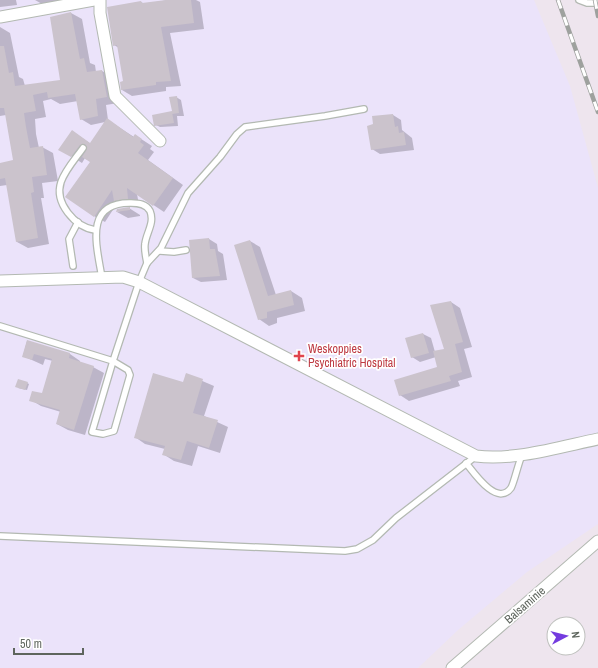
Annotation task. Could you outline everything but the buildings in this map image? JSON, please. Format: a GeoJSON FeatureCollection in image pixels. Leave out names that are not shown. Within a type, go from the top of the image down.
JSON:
{"type":"FeatureCollection","features":[{"type":"Feature","properties":{"kind":"street"},"geometry":{"type":"LineString","coordinates":[[0,17],[94,0]]}},
{"type":"Feature","properties":{"kind":"street"},"geometry":{"type":"LineString","coordinates":[[100,0],[101,20],[115,96],[160,142]]}},
{"type":"Feature","properties":{"kind":"street"},"geometry":{"type":"LineString","coordinates":[[0,281],[123,277],[139,282],[476,456],[496,458],[598,439]]}},
{"type":"Feature","properties":{"kind":"street","name":"Balsaminie"},"geometry":{"type":"LineString","coordinates":[[452,668],[598,542]]}},
{"type":"Feature","properties":{"kind":"lane"},"geometry":{"type":"LineString","coordinates":[[579,0],[587,3],[598,3]]}},
{"type":"Feature","properties":{"kind":"lane"},"geometry":{"type":"LineString","coordinates":[[0,326],[112,361],[128,370],[130,375],[114,431],[103,434],[92,432],[112,361],[147,262],[160,251],[188,193],[220,157],[240,130],[249,126],[325,116],[364,109]]}},
{"type":"Feature","properties":{"kind":"lane"},"geometry":{"type":"LineString","coordinates":[[83,148],[63,178],[60,185],[61,196],[66,211],[78,222],[95,230]]}},
{"type":"Feature","properties":{"kind":"lane"},"geometry":{"type":"LineString","coordinates":[[102,278],[95,230],[101,216],[111,206],[128,203],[142,204],[148,209],[151,216],[150,227],[145,245],[147,262]]}},
{"type":"Feature","properties":{"kind":"lane"},"geometry":{"type":"LineString","coordinates":[[73,266],[69,239],[78,222]]}},
{"type":"Feature","properties":{"kind":"lane"},"geometry":{"type":"LineString","coordinates":[[160,251],[174,252],[186,250]]}},
{"type":"Feature","properties":{"kind":"lane"},"geometry":{"type":"LineString","coordinates":[[466,463],[487,488],[493,492],[501,492],[509,490],[512,486],[516,470],[523,453]]}},
{"type":"Feature","properties":{"kind":"lane"},"geometry":{"type":"LineString","coordinates":[[0,536],[345,551],[357,549],[373,540],[396,518],[476,456]]}},
{"type":"Feature","properties":{"kind":"shaded area","name":"Weskoppies Psychiatric Hospital"},"geometry":{"type":"Polygon","coordinates":[[[0,0],[534,0],[570,86],[598,188],[598,524],[527,572],[458,630],[418,668],[0,668],[0,0]]]}},
{"type":"Feature","properties":{"kind":"railway"},"geometry":{"type":"LineString","coordinates":[[558,0],[598,112]]}},
{"type":"Feature","properties":{"kind":"railway"},"geometry":{"type":"LineString","coordinates":[[595,0],[598,16]]}},
{"type":"Feature","properties":{"kind":"place","name":"Weskoppies Psychiatric Hospital"},"geometry":{"type":"Point","coordinates":[299,356]}}]}
